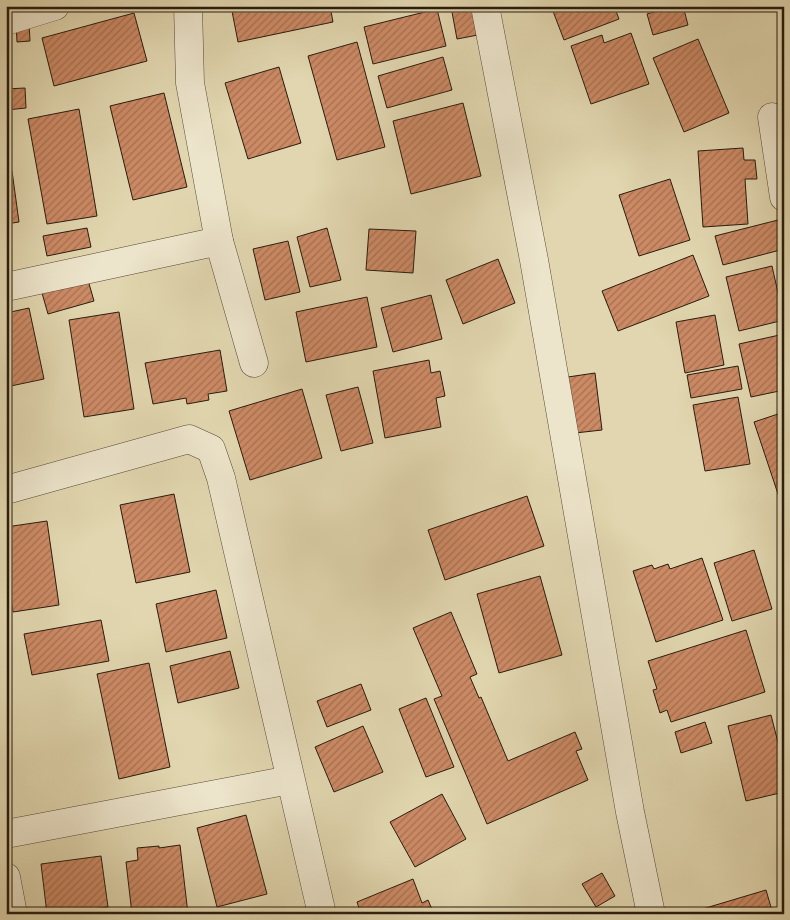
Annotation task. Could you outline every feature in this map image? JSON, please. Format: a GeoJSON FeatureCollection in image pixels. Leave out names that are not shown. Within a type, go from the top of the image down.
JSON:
{"type":"FeatureCollection","features":[{"type":"Feature","properties":{"kind":"street"},"geometry":{"type":"LineString","coordinates":[[6,21],[55,6]]}},
{"type":"Feature","properties":{"kind":"street"},"geometry":{"type":"LineString","coordinates":[[188,6],[190,83],[219,241],[254,363]]}},
{"type":"Feature","properties":{"kind":"street"},"geometry":{"type":"LineString","coordinates":[[485,6],[534,260],[628,802],[651,914]]}},
{"type":"Feature","properties":{"kind":"street"},"geometry":{"type":"LineString","coordinates":[[772,117],[784,197]]}},
{"type":"Feature","properties":{"kind":"street"},"geometry":{"type":"LineString","coordinates":[[6,287],[219,241]]}},
{"type":"Feature","properties":{"kind":"street"},"geometry":{"type":"LineString","coordinates":[[6,490],[189,439],[211,448],[221,478],[322,914]]}},
{"type":"Feature","properties":{"kind":"street"},"geometry":{"type":"LineString","coordinates":[[6,834],[290,780]]}},
{"type":"Feature","properties":{"kind":"street"},"geometry":{"type":"LineString","coordinates":[[6,877],[13,914]]}},
{"type":"Feature","properties":{"kind":"building"},"geometry":{"type":"Polygon","coordinates":[[[231,6],[330,6],[333,22],[238,42],[231,6]]]}},
{"type":"Feature","properties":{"kind":"building"},"geometry":{"type":"Polygon","coordinates":[[[348,6],[371,6],[349,10],[348,6]]]}},
{"type":"Feature","properties":{"kind":"building"},"geometry":{"type":"Polygon","coordinates":[[[551,6],[614,6],[619,19],[564,40],[551,6]]]}},
{"type":"Feature","properties":{"kind":"building"},"geometry":{"type":"Polygon","coordinates":[[[675,6],[683,6],[688,25],[653,35],[647,14],[675,6]]]}},
{"type":"Feature","properties":{"kind":"building"},"geometry":{"type":"Polygon","coordinates":[[[473,8],[478,35],[457,39],[452,12],[473,8]]]}},
{"type":"Feature","properties":{"kind":"building"},"geometry":{"type":"Polygon","coordinates":[[[437,9],[446,46],[373,64],[364,27],[437,9]]]}},
{"type":"Feature","properties":{"kind":"building"},"geometry":{"type":"Polygon","coordinates":[[[134,13],[147,61],[54,86],[42,38],[134,13]]]}},
{"type":"Feature","properties":{"kind":"building"},"geometry":{"type":"Polygon","coordinates":[[[29,22],[30,41],[17,42],[16,23],[29,22]]]}},
{"type":"Feature","properties":{"kind":"building"},"geometry":{"type":"Polygon","coordinates":[[[631,33],[649,84],[591,104],[571,46],[602,35],[604,43],[631,33]]]}},
{"type":"Feature","properties":{"kind":"building"},"geometry":{"type":"Polygon","coordinates":[[[698,39],[729,113],[684,132],[653,58],[698,39]]]}},
{"type":"Feature","properties":{"kind":"building"},"geometry":{"type":"Polygon","coordinates":[[[357,42],[385,147],[337,160],[308,56],[357,42]]]}},
{"type":"Feature","properties":{"kind":"building"},"geometry":{"type":"Polygon","coordinates":[[[443,57],[452,90],[387,108],[378,76],[443,57]]]}},
{"type":"Feature","properties":{"kind":"building"},"geometry":{"type":"Polygon","coordinates":[[[279,67],[301,143],[248,159],[225,83],[279,67]]]}},
{"type":"Feature","properties":{"kind":"building"},"geometry":{"type":"Polygon","coordinates":[[[25,88],[26,108],[6,110],[6,89],[25,88]]]}},
{"type":"Feature","properties":{"kind":"building"},"geometry":{"type":"Polygon","coordinates":[[[164,93],[187,187],[133,200],[110,106],[164,93]]]}},
{"type":"Feature","properties":{"kind":"building"},"geometry":{"type":"Polygon","coordinates":[[[463,103],[481,176],[411,194],[393,121],[463,103]]]}},
{"type":"Feature","properties":{"kind":"building"},"geometry":{"type":"Polygon","coordinates":[[[79,109],[97,216],[47,224],[28,119],[79,109]]]}},
{"type":"Feature","properties":{"kind":"building"},"geometry":{"type":"Polygon","coordinates":[[[743,148],[744,160],[755,160],[757,179],[745,179],[748,224],[703,227],[698,151],[743,148]]]}},
{"type":"Feature","properties":{"kind":"building"},"geometry":{"type":"Polygon","coordinates":[[[12,171],[19,222],[6,224],[6,172],[12,171]]]}},
{"type":"Feature","properties":{"kind":"building"},"geometry":{"type":"Polygon","coordinates":[[[670,179],[690,240],[639,256],[619,195],[670,179]]]}},
{"type":"Feature","properties":{"kind":"building"},"geometry":{"type":"Polygon","coordinates":[[[778,220],[784,249],[723,265],[715,236],[778,220]]]}},
{"type":"Feature","properties":{"kind":"building"},"geometry":{"type":"Polygon","coordinates":[[[87,228],[91,247],[47,256],[43,236],[87,228]]]}},
{"type":"Feature","properties":{"kind":"building"},"geometry":{"type":"Polygon","coordinates":[[[327,228],[341,280],[310,287],[297,237],[327,228]]]}},
{"type":"Feature","properties":{"kind":"building"},"geometry":{"type":"Polygon","coordinates":[[[369,229],[416,231],[413,273],[366,270],[369,229]]]}},
{"type":"Feature","properties":{"kind":"building"},"geometry":{"type":"Polygon","coordinates":[[[288,241],[300,292],[265,300],[253,249],[288,241]]]}},
{"type":"Feature","properties":{"kind":"building"},"geometry":{"type":"Polygon","coordinates":[[[693,255],[709,296],[618,331],[602,291],[693,255]]]}},
{"type":"Feature","properties":{"kind":"building"},"geometry":{"type":"Polygon","coordinates":[[[498,259],[515,303],[463,324],[446,280],[498,259]]]}},
{"type":"Feature","properties":{"kind":"building"},"geometry":{"type":"Polygon","coordinates":[[[772,266],[784,320],[739,331],[726,277],[772,266]]]}},
{"type":"Feature","properties":{"kind":"building"},"geometry":{"type":"Polygon","coordinates":[[[86,273],[94,301],[48,314],[40,286],[86,273]]]}},
{"type":"Feature","properties":{"kind":"building"},"geometry":{"type":"Polygon","coordinates":[[[431,295],[442,339],[393,352],[381,308],[431,295]]]}},
{"type":"Feature","properties":{"kind":"building"},"geometry":{"type":"Polygon","coordinates":[[[367,297],[377,347],[306,362],[296,312],[367,297]]]}},
{"type":"Feature","properties":{"kind":"building"},"geometry":{"type":"Polygon","coordinates":[[[29,308],[44,379],[6,387],[6,313],[29,308]]]}},
{"type":"Feature","properties":{"kind":"building"},"geometry":{"type":"Polygon","coordinates":[[[119,312],[134,409],[84,417],[69,320],[119,312]]]}},
{"type":"Feature","properties":{"kind":"building"},"geometry":{"type":"Polygon","coordinates":[[[715,315],[724,365],[685,373],[676,322],[715,315]]]}},
{"type":"Feature","properties":{"kind":"building"},"geometry":{"type":"Polygon","coordinates":[[[784,334],[784,390],[751,397],[739,344],[784,334]]]}},
{"type":"Feature","properties":{"kind":"building"},"geometry":{"type":"Polygon","coordinates":[[[220,350],[227,391],[208,394],[209,400],[187,404],[186,398],[153,404],[145,363],[220,350]]]}},
{"type":"Feature","properties":{"kind":"building"},"geometry":{"type":"Polygon","coordinates":[[[429,360],[431,373],[440,371],[445,396],[436,398],[441,427],[385,438],[373,371],[429,360]]]}},
{"type":"Feature","properties":{"kind":"building"},"geometry":{"type":"Polygon","coordinates":[[[738,366],[742,389],[691,398],[687,375],[738,366]]]}},
{"type":"Feature","properties":{"kind":"building"},"geometry":{"type":"Polygon","coordinates":[[[595,373],[602,430],[575,433],[568,377],[595,373]]]}},
{"type":"Feature","properties":{"kind":"building"},"geometry":{"type":"Polygon","coordinates":[[[358,387],[373,443],[341,451],[326,395],[358,387]]]}},
{"type":"Feature","properties":{"kind":"building"},"geometry":{"type":"Polygon","coordinates":[[[302,389],[322,458],[250,480],[229,411],[302,389]]]}},
{"type":"Feature","properties":{"kind":"building"},"geometry":{"type":"Polygon","coordinates":[[[738,397],[750,464],[705,471],[693,405],[738,397]]]}},
{"type":"Feature","properties":{"kind":"building"},"geometry":{"type":"Polygon","coordinates":[[[784,412],[784,512],[754,422],[784,412]]]}},
{"type":"Feature","properties":{"kind":"building"},"geometry":{"type":"Polygon","coordinates":[[[174,494],[190,572],[136,583],[120,505],[174,494]]]}},
{"type":"Feature","properties":{"kind":"building"},"geometry":{"type":"Polygon","coordinates":[[[527,496],[544,546],[445,580],[428,530],[527,496]]]}},
{"type":"Feature","properties":{"kind":"building"},"geometry":{"type":"Polygon","coordinates":[[[47,521],[59,605],[13,612],[6,565],[6,527],[47,521]]]}},
{"type":"Feature","properties":{"kind":"building"},"geometry":{"type":"Polygon","coordinates":[[[754,550],[772,609],[732,621],[714,563],[754,550]]]}},
{"type":"Feature","properties":{"kind":"building"},"geometry":{"type":"Polygon","coordinates":[[[702,558],[723,620],[656,642],[633,571],[652,565],[654,569],[668,564],[670,569],[702,558]]]}},
{"type":"Feature","properties":{"kind":"building"},"geometry":{"type":"Polygon","coordinates":[[[540,576],[562,655],[499,673],[477,594],[540,576]]]}},
{"type":"Feature","properties":{"kind":"building"},"geometry":{"type":"Polygon","coordinates":[[[784,589],[784,613],[781,613],[784,589]]]}},
{"type":"Feature","properties":{"kind":"building"},"geometry":{"type":"Polygon","coordinates":[[[216,590],[227,638],[166,652],[156,604],[216,590]]]}},
{"type":"Feature","properties":{"kind":"building"},"geometry":{"type":"Polygon","coordinates":[[[451,612],[477,674],[470,677],[479,698],[481,697],[508,761],[575,732],[582,749],[576,751],[588,780],[487,824],[434,699],[442,696],[413,628],[451,612]]]}},
{"type":"Feature","properties":{"kind":"building"},"geometry":{"type":"Polygon","coordinates":[[[101,620],[109,661],[32,675],[24,634],[101,620]]]}},
{"type":"Feature","properties":{"kind":"building"},"geometry":{"type":"Polygon","coordinates":[[[746,630],[765,692],[671,722],[667,710],[660,713],[653,690],[657,689],[648,661],[746,630]]]}},
{"type":"Feature","properties":{"kind":"building"},"geometry":{"type":"Polygon","coordinates":[[[230,651],[239,688],[178,703],[170,666],[230,651]]]}},
{"type":"Feature","properties":{"kind":"building"},"geometry":{"type":"Polygon","coordinates":[[[149,663],[170,767],[119,779],[97,674],[149,663]]]}},
{"type":"Feature","properties":{"kind":"building"},"geometry":{"type":"Polygon","coordinates":[[[361,684],[371,710],[327,727],[317,701],[361,684]]]}},
{"type":"Feature","properties":{"kind":"building"},"geometry":{"type":"Polygon","coordinates":[[[426,698],[454,767],[426,777],[399,709],[426,698]]]}},
{"type":"Feature","properties":{"kind":"building"},"geometry":{"type":"Polygon","coordinates":[[[771,715],[784,766],[784,792],[746,801],[728,726],[771,715]]]}},
{"type":"Feature","properties":{"kind":"building"},"geometry":{"type":"Polygon","coordinates":[[[705,722],[712,743],[681,753],[675,732],[705,722]]]}},
{"type":"Feature","properties":{"kind":"building"},"geometry":{"type":"Polygon","coordinates":[[[363,726],[383,772],[334,792],[315,747],[363,726]]]}},
{"type":"Feature","properties":{"kind":"building"},"geometry":{"type":"Polygon","coordinates":[[[442,794],[466,839],[415,867],[390,822],[442,794]]]}},
{"type":"Feature","properties":{"kind":"building"},"geometry":{"type":"Polygon","coordinates":[[[246,815],[267,894],[217,907],[197,828],[246,815]]]}},
{"type":"Feature","properties":{"kind":"building"},"geometry":{"type":"Polygon","coordinates":[[[180,845],[188,914],[132,914],[126,862],[138,860],[137,848],[159,846],[159,848],[180,845]]]}},
{"type":"Feature","properties":{"kind":"building"},"geometry":{"type":"Polygon","coordinates":[[[101,856],[108,907],[61,914],[47,914],[41,864],[101,856]]]}},
{"type":"Feature","properties":{"kind":"building"},"geometry":{"type":"Polygon","coordinates":[[[784,871],[784,885],[779,873],[784,871]]]}},
{"type":"Feature","properties":{"kind":"building"},"geometry":{"type":"Polygon","coordinates":[[[602,873],[615,896],[596,907],[582,884],[602,873]]]}},
{"type":"Feature","properties":{"kind":"building"},"geometry":{"type":"Polygon","coordinates":[[[413,879],[422,903],[428,900],[434,914],[361,914],[357,902],[413,879]]]}},
{"type":"Feature","properties":{"kind":"building"},"geometry":{"type":"Polygon","coordinates":[[[766,890],[773,914],[689,914],[689,913],[766,890]]]}},
{"type":"Feature","properties":{"kind":"building"},"geometry":{"type":"Polygon","coordinates":[[[603,909],[605,914],[592,914],[603,909]]]}}]}
